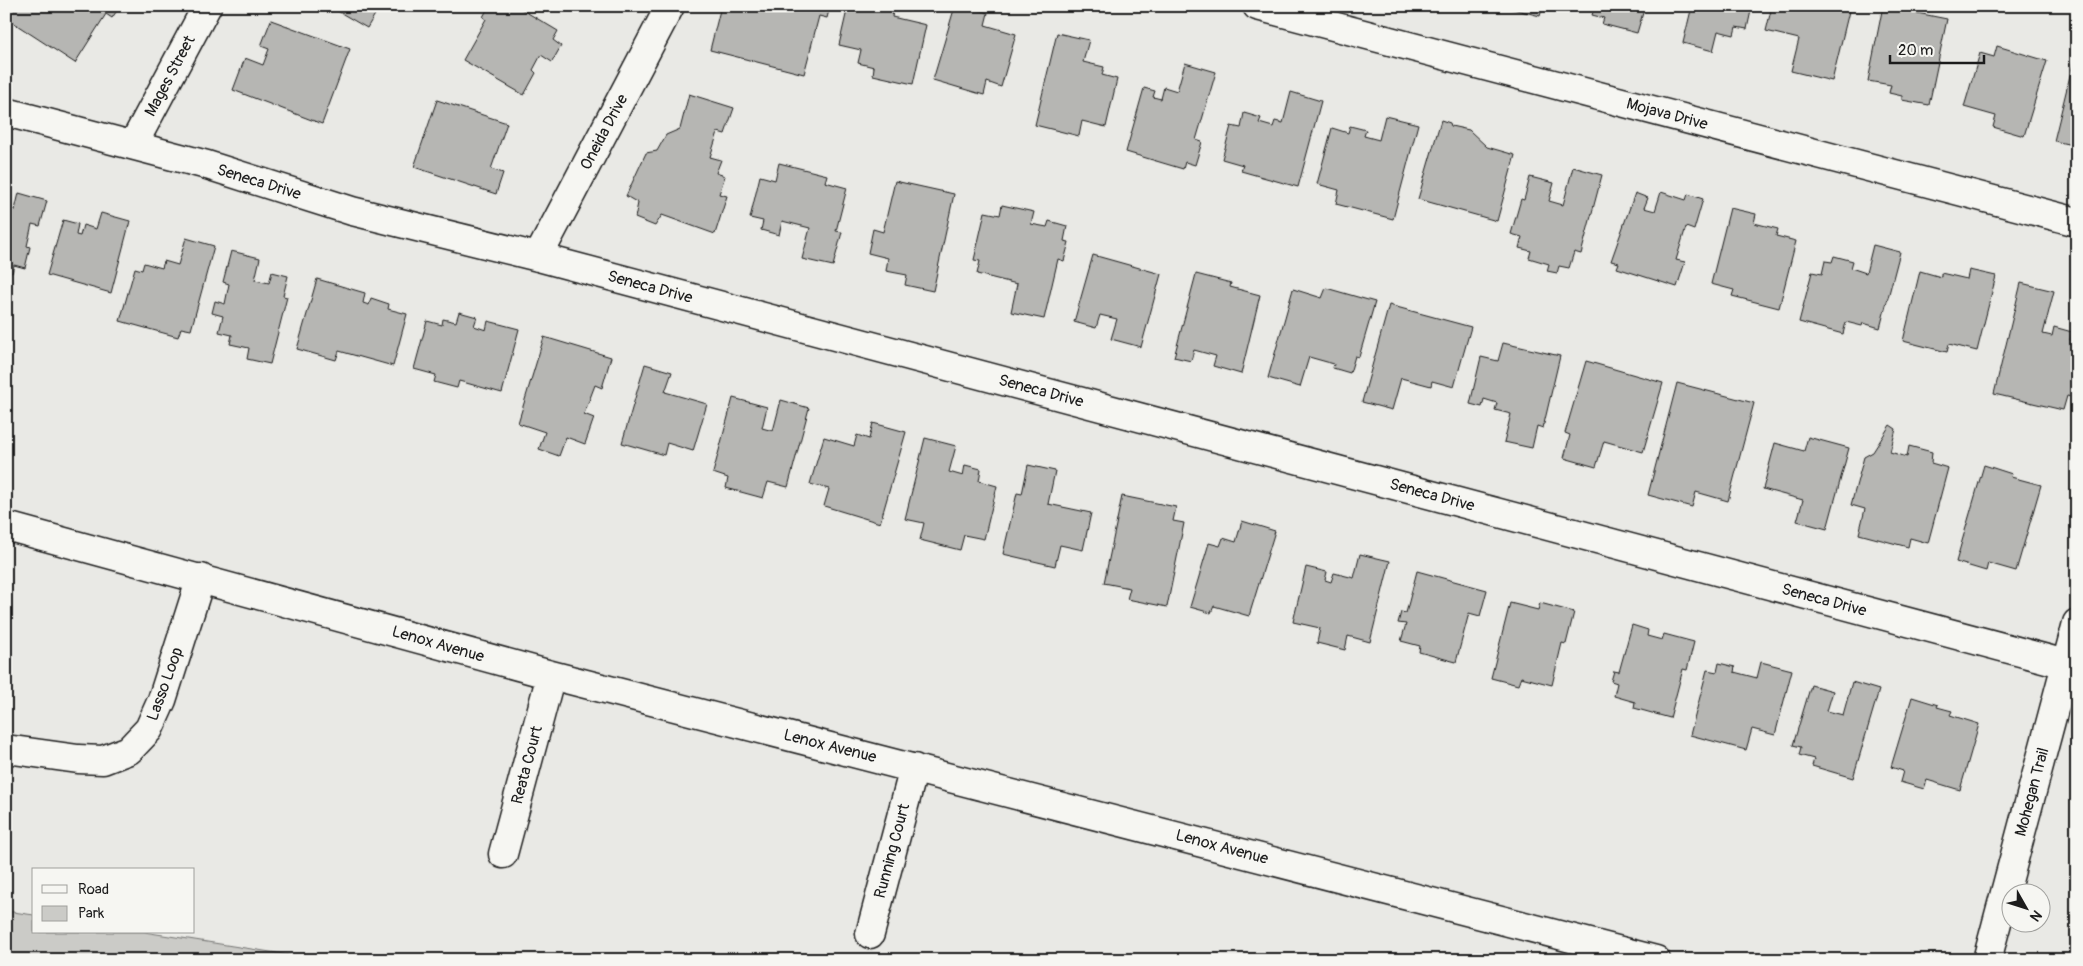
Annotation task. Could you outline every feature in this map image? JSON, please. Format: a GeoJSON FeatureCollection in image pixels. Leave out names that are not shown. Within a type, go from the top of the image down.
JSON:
{"type":"FeatureCollection","features":[{"type":"Feature","properties":{"kind":"street","name":"Mages Street"},"geometry":{"type":"LineString","coordinates":[[133,145],[207,6]]}},
{"type":"Feature","properties":{"kind":"street","name":"Oneida Drive"},"geometry":{"type":"LineString","coordinates":[[538,257],[670,6]]}},
{"type":"Feature","properties":{"kind":"street","name":"Mojava Drive"},"geometry":{"type":"LineString","coordinates":[[1256,6],[2077,222]]}},
{"type":"Feature","properties":{"kind":"street","name":"Seneca Drive"},"geometry":{"type":"LineString","coordinates":[[6,112],[235,174],[360,213],[538,257],[2071,665]]}},
{"type":"Feature","properties":{"kind":"street","name":"Lenox Avenue"},"geometry":{"type":"LineString","coordinates":[[6,526],[201,578],[551,676],[1656,960]]}},
{"type":"Feature","properties":{"kind":"street","name":"Lasso Loop"},"geometry":{"type":"LineString","coordinates":[[6,749],[95,760],[103,760],[129,750],[148,729],[162,700],[201,578]]}},
{"type":"Feature","properties":{"kind":"street","name":"Mohegan Trail"},"geometry":{"type":"LineString","coordinates":[[1987,960],[2071,665],[2077,623]]}},
{"type":"Feature","properties":{"kind":"street","name":"Reata Court"},"geometry":{"type":"LineString","coordinates":[[503,854],[551,676]]}},
{"type":"Feature","properties":{"kind":"street","name":"Running Court"},"geometry":{"type":"LineString","coordinates":[[870,934],[914,768]]}},
{"type":"Feature","properties":{"kind":"green space"},"geometry":{"type":"Polygon","coordinates":[[[6,911],[32,915],[32,934],[157,934],[321,960],[6,960],[6,911]]]}},
{"type":"Feature","properties":{"kind":"building"},"geometry":{"type":"Polygon","coordinates":[[[6,6],[120,6],[112,18],[106,14],[75,63],[6,18],[6,6]]]}},
{"type":"Feature","properties":{"kind":"building"},"geometry":{"type":"Polygon","coordinates":[[[329,6],[380,6],[367,28],[329,6]]]}},
{"type":"Feature","properties":{"kind":"building"},"geometry":{"type":"Polygon","coordinates":[[[489,6],[516,6],[558,31],[553,40],[561,46],[552,62],[541,55],[533,70],[536,73],[524,95],[463,60],[486,19],[483,17],[489,6]]]}},
{"type":"Feature","properties":{"kind":"building"},"geometry":{"type":"Polygon","coordinates":[[[721,6],[735,10],[736,6],[830,6],[827,18],[819,16],[804,74],[710,50],[721,6]]]}},
{"type":"Feature","properties":{"kind":"building"},"geometry":{"type":"Polygon","coordinates":[[[848,6],[881,6],[893,11],[892,17],[926,25],[913,84],[873,75],[874,67],[858,63],[861,50],[839,45],[848,6]]]}},
{"type":"Feature","properties":{"kind":"building"},"geometry":{"type":"Polygon","coordinates":[[[955,6],[966,6],[988,13],[985,25],[1016,34],[1001,87],[987,82],[984,95],[933,80],[955,6]]]}},
{"type":"Feature","properties":{"kind":"building"},"geometry":{"type":"Polygon","coordinates":[[[1501,6],[1543,6],[1540,16],[1501,6]]]}},
{"type":"Feature","properties":{"kind":"building"},"geometry":{"type":"Polygon","coordinates":[[[1595,6],[1645,6],[1637,33],[1602,24],[1604,18],[1592,15],[1595,6]]]}},
{"type":"Feature","properties":{"kind":"building"},"geometry":{"type":"Polygon","coordinates":[[[1692,6],[1752,6],[1747,29],[1736,27],[1734,35],[1718,31],[1713,51],[1683,43],[1692,6]]]}},
{"type":"Feature","properties":{"kind":"building"},"geometry":{"type":"Polygon","coordinates":[[[1772,6],[1850,7],[1832,81],[1791,71],[1799,39],[1766,31],[1772,6]]]}},
{"type":"Feature","properties":{"kind":"building"},"geometry":{"type":"Polygon","coordinates":[[[1883,6],[1908,6],[1907,11],[1947,19],[1929,105],[1902,100],[1902,96],[1889,93],[1891,85],[1868,81],[1883,6]]]}},
{"type":"Feature","properties":{"kind":"building"},"geometry":{"type":"Polygon","coordinates":[[[271,20],[350,49],[322,124],[233,90],[245,58],[263,65],[269,49],[261,46],[271,20]]]}},
{"type":"Feature","properties":{"kind":"building"},"geometry":{"type":"Polygon","coordinates":[[[1057,33],[1089,40],[1083,62],[1104,67],[1102,75],[1117,79],[1106,127],[1082,121],[1079,136],[1035,125],[1057,33]]]}},
{"type":"Feature","properties":{"kind":"building"},"geometry":{"type":"Polygon","coordinates":[[[1997,46],[2047,61],[2024,136],[1993,127],[1996,116],[1964,107],[1980,53],[1994,57],[1997,46]]]}},
{"type":"Feature","properties":{"kind":"building"},"geometry":{"type":"Polygon","coordinates":[[[2077,47],[2077,146],[2054,141],[2077,47]]]}},
{"type":"Feature","properties":{"kind":"building"},"geometry":{"type":"Polygon","coordinates":[[[1185,63],[1216,72],[1196,140],[1202,142],[1195,165],[1185,162],[1183,169],[1126,152],[1144,88],[1155,91],[1153,97],[1161,99],[1164,87],[1177,91],[1185,63]]]}},
{"type":"Feature","properties":{"kind":"building"},"geometry":{"type":"Polygon","coordinates":[[[1291,92],[1321,101],[1298,187],[1241,171],[1243,165],[1222,159],[1231,126],[1241,128],[1244,113],[1261,118],[1259,123],[1273,127],[1275,121],[1283,123],[1291,92]]]}},
{"type":"Feature","properties":{"kind":"building"},"geometry":{"type":"Polygon","coordinates":[[[689,94],[734,108],[725,134],[718,132],[710,157],[721,160],[716,173],[725,176],[719,194],[727,196],[715,234],[662,215],[655,226],[635,218],[638,203],[626,196],[646,153],[657,151],[666,135],[680,129],[689,94]]]}},
{"type":"Feature","properties":{"kind":"building"},"geometry":{"type":"Polygon","coordinates":[[[437,100],[507,123],[491,169],[503,173],[496,194],[414,167],[437,100]]]}},
{"type":"Feature","properties":{"kind":"building"},"geometry":{"type":"Polygon","coordinates":[[[1385,116],[1418,124],[1393,219],[1336,204],[1339,190],[1317,184],[1332,128],[1348,133],[1350,126],[1366,130],[1364,136],[1379,140],[1385,116]]]}},
{"type":"Feature","properties":{"kind":"building"},"geometry":{"type":"Polygon","coordinates":[[[1441,120],[1450,123],[1451,126],[1469,130],[1487,147],[1515,155],[1497,221],[1418,199],[1441,120]]]}},
{"type":"Feature","properties":{"kind":"building"},"geometry":{"type":"Polygon","coordinates":[[[779,163],[827,175],[825,182],[847,188],[836,231],[842,232],[833,266],[802,259],[810,228],[782,221],[779,235],[761,230],[763,221],[750,218],[760,176],[775,180],[779,163]]]}},
{"type":"Feature","properties":{"kind":"building"},"geometry":{"type":"Polygon","coordinates":[[[1573,167],[1602,175],[1581,254],[1574,252],[1569,268],[1559,266],[1557,273],[1547,271],[1549,264],[1529,258],[1531,251],[1519,248],[1522,237],[1511,234],[1521,199],[1524,200],[1530,177],[1554,183],[1549,201],[1563,205],[1573,167]]]}},
{"type":"Feature","properties":{"kind":"building"},"geometry":{"type":"Polygon","coordinates":[[[895,181],[954,194],[933,291],[905,285],[907,275],[886,271],[888,258],[868,253],[873,229],[883,232],[895,181]]]}},
{"type":"Feature","properties":{"kind":"building"},"geometry":{"type":"Polygon","coordinates":[[[1661,192],[1686,200],[1688,194],[1703,199],[1694,230],[1686,227],[1676,260],[1685,262],[1677,287],[1617,268],[1619,263],[1611,261],[1635,193],[1648,198],[1644,208],[1655,211],[1661,192]]]}},
{"type":"Feature","properties":{"kind":"building"},"geometry":{"type":"Polygon","coordinates":[[[19,193],[47,201],[40,226],[32,224],[27,246],[30,247],[25,268],[14,265],[12,273],[6,271],[6,207],[15,210],[19,193]]]}},
{"type":"Feature","properties":{"kind":"building"},"geometry":{"type":"Polygon","coordinates":[[[1002,205],[1034,212],[1031,224],[1047,227],[1049,221],[1067,226],[1064,241],[1069,242],[1064,261],[1058,259],[1044,319],[1011,312],[1017,284],[977,274],[980,261],[974,260],[985,212],[1000,215],[1002,205]]]}},
{"type":"Feature","properties":{"kind":"building"},"geometry":{"type":"Polygon","coordinates":[[[1730,208],[1756,214],[1754,223],[1778,229],[1776,236],[1796,241],[1779,308],[1732,296],[1734,290],[1711,284],[1730,208]]]}},
{"type":"Feature","properties":{"kind":"building"},"geometry":{"type":"Polygon","coordinates":[[[101,213],[130,221],[111,293],[47,275],[63,220],[78,224],[76,235],[80,236],[83,225],[96,229],[101,213]]]}},
{"type":"Feature","properties":{"kind":"building"},"geometry":{"type":"Polygon","coordinates":[[[186,238],[214,246],[191,330],[181,328],[178,337],[120,321],[135,268],[142,270],[144,263],[162,268],[164,261],[178,265],[186,238]]]}},
{"type":"Feature","properties":{"kind":"building"},"geometry":{"type":"Polygon","coordinates":[[[1873,245],[1900,252],[1880,328],[1863,323],[1862,326],[1846,322],[1843,334],[1799,322],[1812,272],[1822,274],[1825,261],[1832,262],[1834,256],[1853,261],[1851,268],[1866,273],[1873,245]]]}},
{"type":"Feature","properties":{"kind":"building"},"geometry":{"type":"Polygon","coordinates":[[[231,251],[260,258],[255,280],[269,283],[272,272],[288,276],[283,296],[287,297],[270,364],[247,359],[249,348],[230,344],[232,335],[219,332],[223,316],[212,313],[215,301],[225,304],[229,284],[223,282],[231,251]]]}},
{"type":"Feature","properties":{"kind":"building"},"geometry":{"type":"Polygon","coordinates":[[[1093,255],[1161,274],[1141,347],[1111,339],[1117,319],[1100,315],[1096,328],[1074,322],[1093,255]]]}},
{"type":"Feature","properties":{"kind":"building"},"geometry":{"type":"Polygon","coordinates":[[[1969,270],[1996,276],[1977,351],[1949,344],[1947,352],[1903,341],[1920,271],[1941,277],[1941,273],[1967,279],[1969,270]]]}},
{"type":"Feature","properties":{"kind":"building"},"geometry":{"type":"Polygon","coordinates":[[[1196,274],[1231,283],[1230,287],[1260,295],[1241,374],[1213,366],[1216,356],[1194,350],[1191,361],[1174,357],[1196,274]]]}},
{"type":"Feature","properties":{"kind":"building"},"geometry":{"type":"Polygon","coordinates":[[[317,279],[365,293],[363,303],[369,305],[371,298],[389,304],[388,309],[407,314],[393,366],[339,351],[336,360],[297,349],[317,279]]]}},
{"type":"Feature","properties":{"kind":"building"},"geometry":{"type":"Polygon","coordinates":[[[2021,283],[2054,291],[2043,334],[2052,336],[2054,327],[2072,332],[2070,340],[2077,342],[2077,392],[2075,398],[2067,396],[2063,410],[1994,394],[2021,283]]]}},
{"type":"Feature","properties":{"kind":"building"},"geometry":{"type":"Polygon","coordinates":[[[1326,288],[1375,302],[1359,357],[1355,356],[1350,373],[1333,368],[1334,364],[1309,357],[1300,387],[1268,378],[1293,289],[1322,298],[1326,288]]]}},
{"type":"Feature","properties":{"kind":"building"},"geometry":{"type":"Polygon","coordinates":[[[1389,305],[1471,327],[1454,387],[1432,381],[1431,386],[1401,378],[1392,410],[1362,402],[1389,305]]]}},
{"type":"Feature","properties":{"kind":"building"},"geometry":{"type":"Polygon","coordinates":[[[459,312],[477,317],[474,326],[486,330],[488,321],[519,329],[502,393],[459,381],[457,388],[434,382],[436,375],[414,369],[427,321],[442,325],[443,319],[456,322],[459,312]]]}},
{"type":"Feature","properties":{"kind":"building"},"geometry":{"type":"Polygon","coordinates":[[[544,337],[611,357],[602,388],[595,385],[584,414],[594,418],[585,444],[566,437],[559,456],[539,449],[545,432],[518,423],[544,337]]]}},
{"type":"Feature","properties":{"kind":"building"},"geometry":{"type":"Polygon","coordinates":[[[1503,343],[1560,356],[1543,428],[1537,426],[1532,448],[1504,442],[1511,414],[1495,410],[1497,403],[1484,399],[1482,407],[1470,404],[1481,357],[1498,361],[1503,343]]]}},
{"type":"Feature","properties":{"kind":"building"},"geometry":{"type":"Polygon","coordinates":[[[1586,361],[1663,383],[1643,452],[1604,441],[1596,467],[1564,458],[1570,435],[1565,433],[1586,361]]]}},
{"type":"Feature","properties":{"kind":"building"},"geometry":{"type":"Polygon","coordinates":[[[645,364],[672,372],[665,392],[707,404],[693,451],[667,443],[664,455],[622,443],[645,364]]]}},
{"type":"Feature","properties":{"kind":"building"},"geometry":{"type":"Polygon","coordinates":[[[1677,383],[1754,403],[1728,501],[1696,492],[1692,507],[1648,495],[1677,383]]]}},
{"type":"Feature","properties":{"kind":"building"},"geometry":{"type":"Polygon","coordinates":[[[733,398],[767,407],[762,428],[773,431],[781,400],[809,408],[788,487],[768,482],[763,498],[726,488],[728,478],[713,473],[733,398]]]}},
{"type":"Feature","properties":{"kind":"building"},"geometry":{"type":"Polygon","coordinates":[[[873,423],[906,432],[880,523],[824,506],[829,489],[810,484],[824,437],[854,446],[857,435],[869,439],[873,423]]]}},
{"type":"Feature","properties":{"kind":"building"},"geometry":{"type":"Polygon","coordinates":[[[1890,425],[1896,429],[1890,452],[1907,457],[1909,446],[1932,452],[1931,463],[1948,468],[1928,543],[1910,538],[1908,547],[1859,534],[1865,509],[1851,505],[1864,457],[1873,452],[1890,425]]]}},
{"type":"Feature","properties":{"kind":"building"},"geometry":{"type":"Polygon","coordinates":[[[1808,437],[1849,448],[1827,529],[1797,521],[1803,500],[1763,489],[1775,443],[1804,451],[1808,437]]]}},
{"type":"Feature","properties":{"kind":"building"},"geometry":{"type":"Polygon","coordinates":[[[925,438],[956,446],[949,472],[963,476],[965,465],[981,469],[979,481],[997,486],[984,539],[964,535],[960,550],[920,540],[924,523],[905,519],[925,438]]]}},
{"type":"Feature","properties":{"kind":"building"},"geometry":{"type":"Polygon","coordinates":[[[1028,465],[1055,471],[1048,504],[1091,513],[1083,550],[1060,545],[1055,566],[1003,554],[1017,493],[1022,494],[1028,465]]]}},
{"type":"Feature","properties":{"kind":"building"},"geometry":{"type":"Polygon","coordinates":[[[1984,465],[2012,474],[2011,477],[2041,485],[2016,571],[1988,563],[1986,571],[1956,562],[1984,465]]]}},
{"type":"Feature","properties":{"kind":"building"},"geometry":{"type":"Polygon","coordinates":[[[1122,496],[1176,507],[1173,521],[1184,523],[1167,607],[1127,599],[1130,588],[1104,583],[1122,496]]]}},
{"type":"Feature","properties":{"kind":"building"},"geometry":{"type":"Polygon","coordinates":[[[1242,521],[1275,531],[1249,616],[1214,606],[1211,613],[1190,607],[1209,543],[1220,546],[1223,538],[1236,542],[1242,521]]]}},
{"type":"Feature","properties":{"kind":"building"},"geometry":{"type":"Polygon","coordinates":[[[1360,554],[1390,561],[1370,642],[1348,636],[1345,650],[1317,643],[1320,628],[1293,622],[1306,567],[1327,572],[1325,580],[1331,582],[1334,573],[1354,578],[1360,554]]]}},
{"type":"Feature","properties":{"kind":"building"},"geometry":{"type":"Polygon","coordinates":[[[1417,571],[1487,590],[1480,616],[1469,613],[1456,662],[1419,652],[1420,646],[1401,641],[1406,624],[1398,623],[1401,612],[1406,613],[1417,571]]]}},
{"type":"Feature","properties":{"kind":"building"},"geometry":{"type":"Polygon","coordinates":[[[1510,603],[1538,610],[1540,603],[1574,612],[1566,644],[1562,643],[1552,685],[1521,677],[1518,685],[1491,678],[1510,603]]]}},
{"type":"Feature","properties":{"kind":"building"},"geometry":{"type":"Polygon","coordinates":[[[1632,625],[1648,630],[1647,636],[1662,640],[1664,634],[1694,642],[1687,670],[1683,669],[1670,718],[1634,708],[1635,702],[1614,696],[1617,683],[1611,681],[1614,671],[1619,672],[1632,625]]]}},
{"type":"Feature","properties":{"kind":"building"},"geometry":{"type":"Polygon","coordinates":[[[1761,662],[1792,670],[1775,735],[1752,729],[1746,750],[1690,735],[1707,670],[1717,672],[1719,663],[1735,667],[1734,672],[1757,678],[1761,662]]]}},
{"type":"Feature","properties":{"kind":"building"},"geometry":{"type":"Polygon","coordinates":[[[1852,682],[1879,690],[1853,778],[1812,766],[1814,759],[1799,755],[1801,747],[1793,745],[1811,685],[1833,691],[1827,711],[1843,715],[1852,682]]]}},
{"type":"Feature","properties":{"kind":"building"},"geometry":{"type":"Polygon","coordinates":[[[1912,697],[1952,711],[1950,715],[1979,724],[1960,790],[1927,780],[1924,789],[1900,782],[1903,771],[1891,767],[1912,697]]]}}]}
